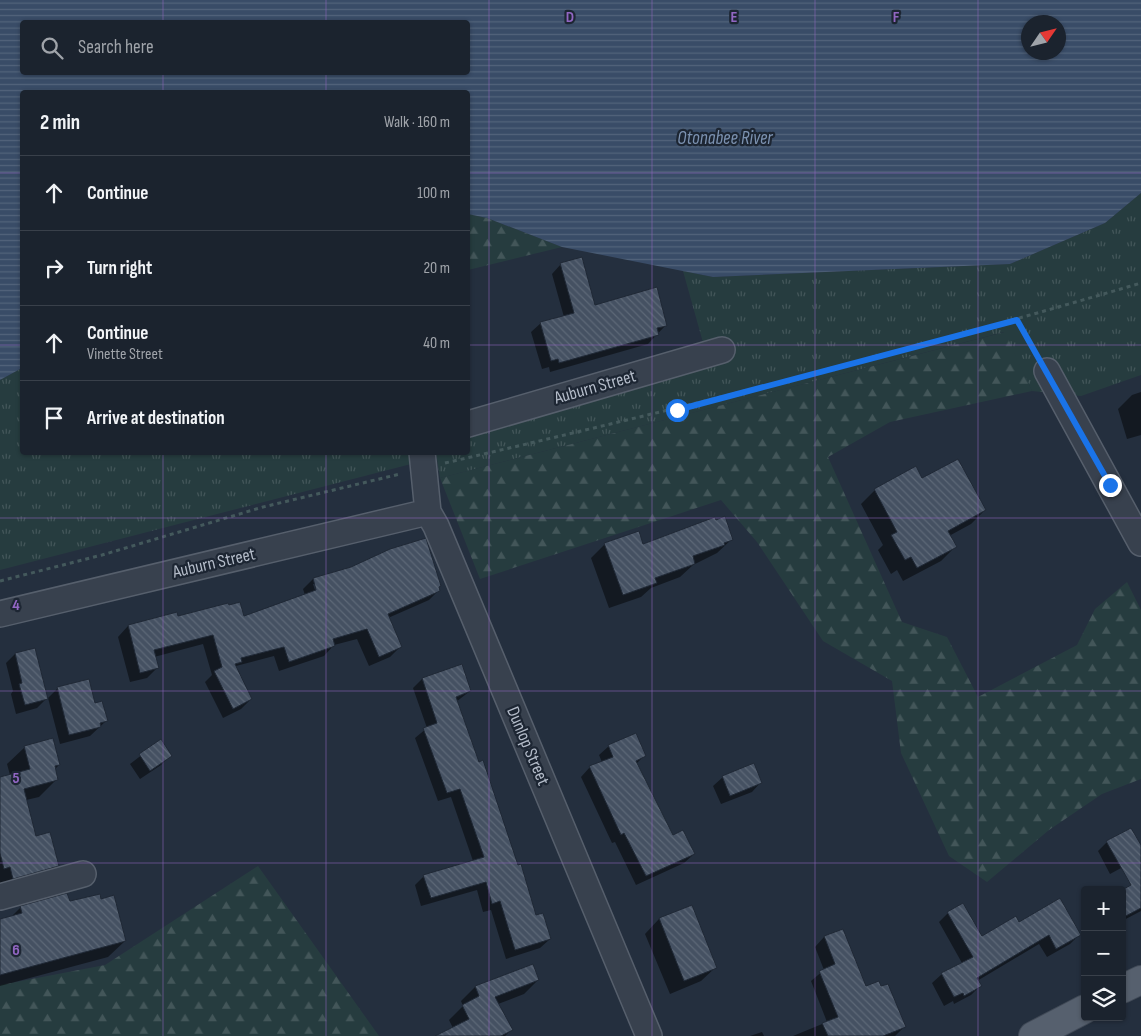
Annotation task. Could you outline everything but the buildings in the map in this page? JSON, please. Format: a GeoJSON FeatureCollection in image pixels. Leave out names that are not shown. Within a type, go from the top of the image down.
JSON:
{"type":"FeatureCollection","features":[{"type":"Feature","properties":{"kind":"main road"},"geometry":{"type":"LineString","coordinates":[[1126,987],[1141,980]]}},
{"type":"Feature","properties":{"kind":"main road"},"geometry":{"type":"LineString","coordinates":[[1033,1036],[1081,1011]]}},
{"type":"Feature","properties":{"kind":"street","name":"Auburn Street"},"geometry":{"type":"LineString","coordinates":[[470,423],[722,350]]}},
{"type":"Feature","properties":{"kind":"street"},"geometry":{"type":"LineString","coordinates":[[1047,370],[1130,499],[1141,543]]}},
{"type":"Feature","properties":{"kind":"street","name":"Dunlop Street"},"geometry":{"type":"LineString","coordinates":[[423,460],[428,512],[436,526],[649,1036]]}},
{"type":"Feature","properties":{"kind":"street","name":"Auburn Street"},"geometry":{"type":"LineString","coordinates":[[0,614],[428,512]]}},
{"type":"Feature","properties":{"kind":"street"},"geometry":{"type":"LineString","coordinates":[[0,897],[83,874]]}},
{"type":"Feature","properties":{"kind":"path"},"geometry":{"type":"LineString","coordinates":[[470,451],[677,410],[1017,320],[1141,283]]}},
{"type":"Feature","properties":{"kind":"path"},"geometry":{"type":"LineString","coordinates":[[1017,320],[1047,370]]}},
{"type":"Feature","properties":{"kind":"path"},"geometry":{"type":"LineString","coordinates":[[0,581],[102,555],[423,460],[448,455]]}},
{"type":"Feature","properties":{"kind":"green space"},"geometry":{"type":"Polygon","coordinates":[[[1141,193],[1141,375],[1081,396],[1032,391],[1004,332],[440,478],[436,455],[470,455],[470,433],[704,346],[683,271],[713,277],[1010,264],[1105,223],[1141,193]]]}},
{"type":"Feature","properties":{"kind":"green space"},"geometry":{"type":"Polygon","coordinates":[[[470,214],[487,218],[562,247],[470,270],[470,214]]]}},
{"type":"Feature","properties":{"kind":"green space"},"geometry":{"type":"Polygon","coordinates":[[[1005,332],[1032,391],[890,422],[828,457],[902,622],[947,637],[978,697],[1077,645],[1095,609],[1127,582],[1141,610],[1141,779],[1102,794],[1049,830],[987,882],[949,856],[901,753],[892,681],[823,641],[757,542],[721,500],[480,579],[440,478],[1005,332]]]}},
{"type":"Feature","properties":{"kind":"green space"},"geometry":{"type":"Polygon","coordinates":[[[20,369],[20,455],[415,455],[415,463],[0,570],[0,380],[20,369]]]}},
{"type":"Feature","properties":{"kind":"green space"},"geometry":{"type":"Polygon","coordinates":[[[258,866],[379,1036],[0,1036],[0,985],[105,965],[258,866]]]}},
{"type":"Feature","properties":{"kind":"water","name":"Otonabee River"},"geometry":{"type":"Polygon","coordinates":[[[0,0],[1141,0],[1141,193],[1105,223],[1010,264],[713,277],[562,247],[487,218],[470,214],[470,90],[20,90],[20,369],[0,380],[0,0]]]}},
{"type":"Feature","properties":{"kind":"route"},"geometry":{"type":"LineString","coordinates":[[677,410],[1017,320],[1047,370],[1110,485]]}}]}
